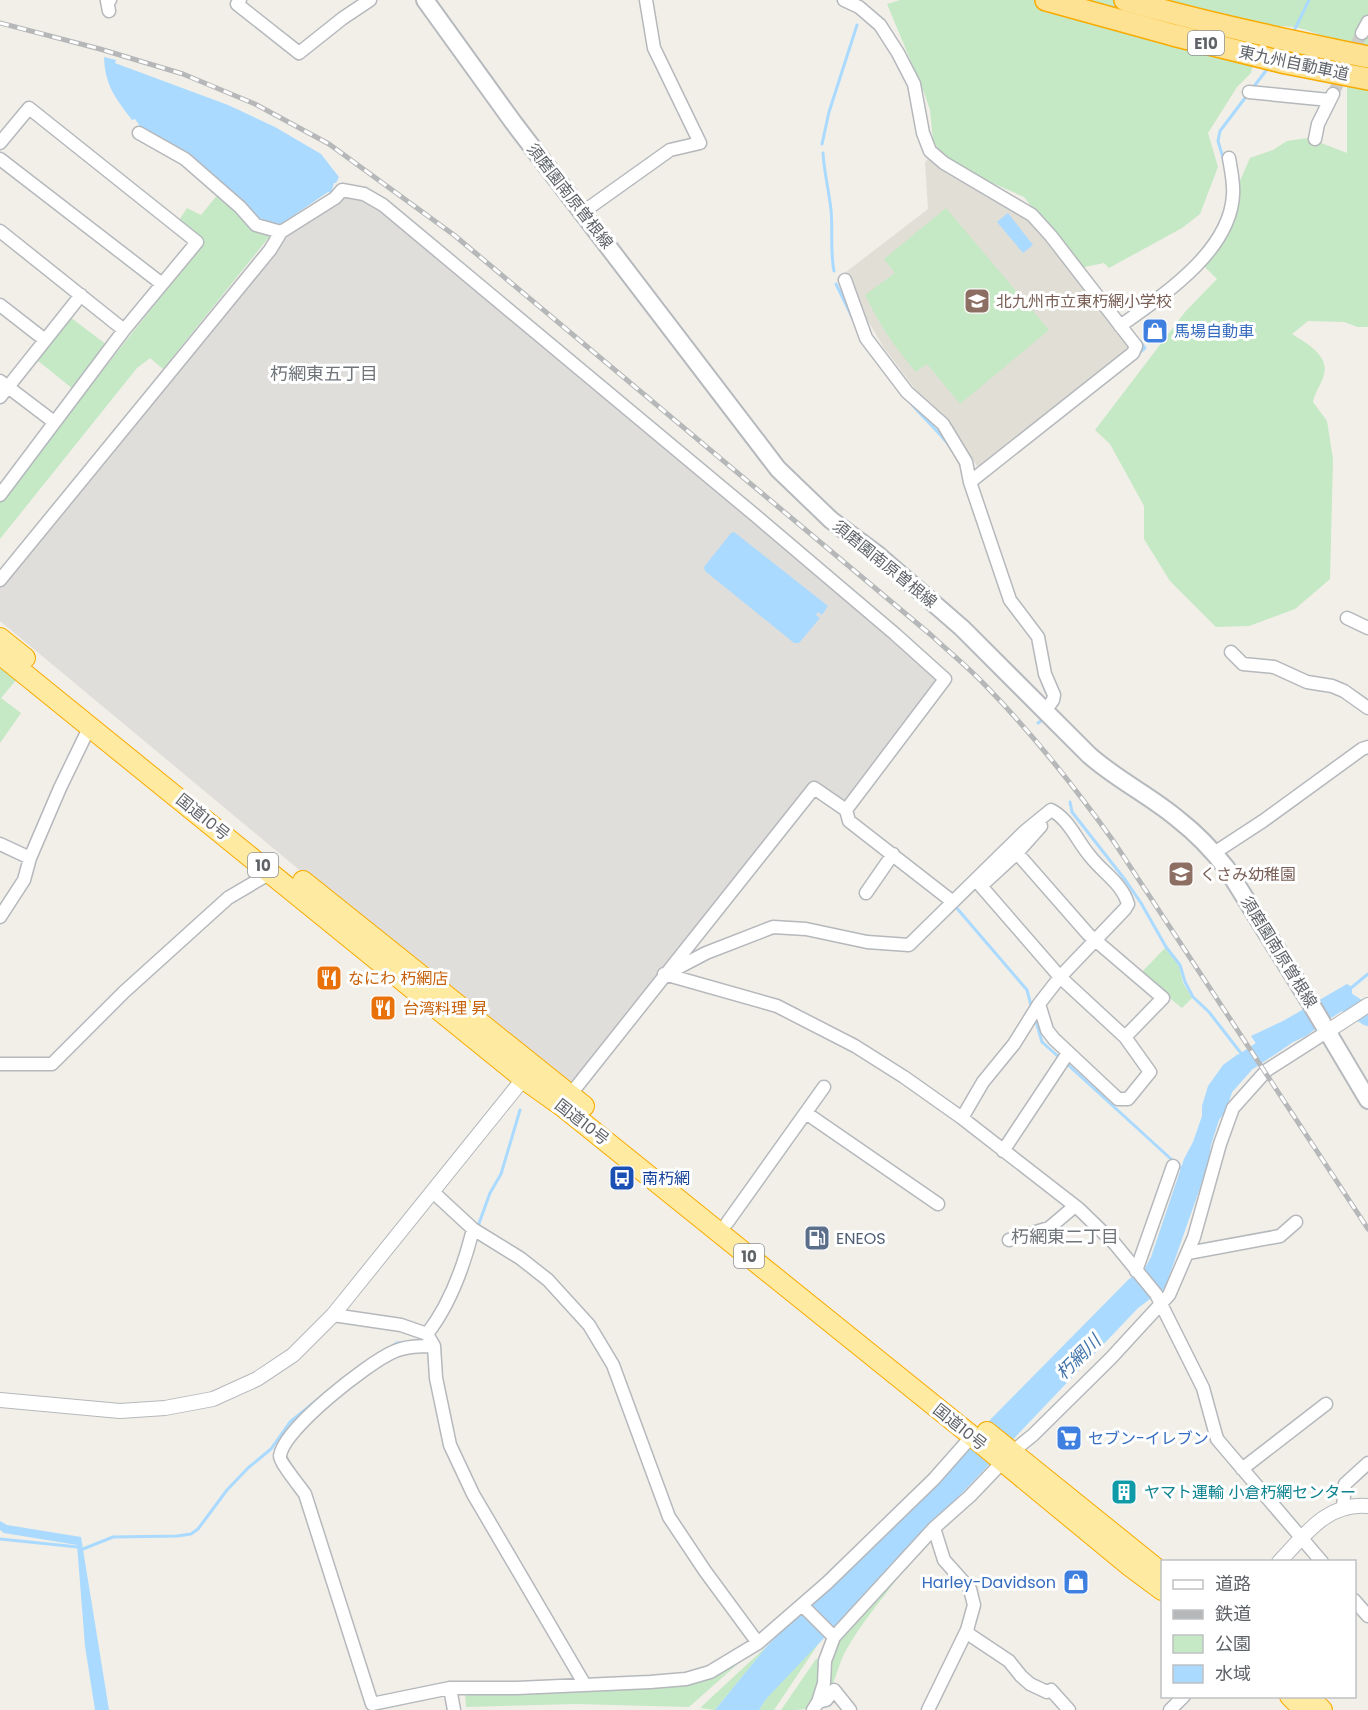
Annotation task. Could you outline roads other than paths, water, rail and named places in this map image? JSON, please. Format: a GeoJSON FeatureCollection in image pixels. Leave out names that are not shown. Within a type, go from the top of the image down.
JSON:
{"type":"FeatureCollection","features":[{"type":"Feature","properties":{"kind":"highway","name":"東九州自動車道"},"geometry":{"type":"LineString","coordinates":[[1046,0],[1286,63],[1368,79]]}},
{"type":"Feature","properties":{"kind":"highway","name":"東九州自動車道"},"geometry":{"type":"LineString","coordinates":[[1125,0],[1280,39],[1368,57]]}},
{"type":"Feature","properties":{"kind":"highway","name":"国道10号"},"geometry":{"type":"LineString","coordinates":[[0,638],[529,1072]]}},
{"type":"Feature","properties":{"kind":"highway","name":"国道10号"},"geometry":{"type":"LineString","coordinates":[[0,654],[272,872],[727,1223],[975,1431]]}},
{"type":"Feature","properties":{"kind":"highway","name":"国道10号"},"geometry":{"type":"LineString","coordinates":[[566,1100],[975,1431],[1161,1572]]}},
{"type":"Feature","properties":{"kind":"highway","name":"国道10号"},"geometry":{"type":"LineString","coordinates":[[1008,1457],[1161,1589]]}},
{"type":"Feature","properties":{"kind":"highway"},"geometry":{"type":"LineString","coordinates":[[1292,1698],[1304,1710]]}},
{"type":"Feature","properties":{"kind":"highway"},"geometry":{"type":"LineString","coordinates":[[1310,1698],[1322,1710]]}},
{"type":"Feature","properties":{"kind":"main road","name":"須磨園南原曽根線"},"geometry":{"type":"LineString","coordinates":[[425,0],[513,122],[778,469],[831,520],[878,555],[962,628],[1104,768],[1178,819],[1214,852],[1227,869],[1311,1004],[1368,1100]]}},
{"type":"Feature","properties":{"kind":"street"},"geometry":{"type":"LineString","coordinates":[[240,0],[237,4],[299,53],[370,0]]}},
{"type":"Feature","properties":{"kind":"street"},"geometry":{"type":"LineString","coordinates":[[583,212],[670,150],[700,143],[654,48],[646,0]]}},
{"type":"Feature","properties":{"kind":"street"},"geometry":{"type":"LineString","coordinates":[[844,0],[861,4],[880,25],[914,84],[923,133],[930,151],[944,163],[1032,215],[1051,236],[1136,346],[1133,352],[970,482]]}},
{"type":"Feature","properties":{"kind":"street"},"geometry":{"type":"LineString","coordinates":[[1249,92],[1331,97],[1318,124],[1315,139]]}},
{"type":"Feature","properties":{"kind":"street"},"geometry":{"type":"LineString","coordinates":[[0,143],[29,108],[197,242],[124,330],[0,495]]}},
{"type":"Feature","properties":{"kind":"street"},"geometry":{"type":"LineString","coordinates":[[139,133],[185,159],[240,207],[256,225],[281,232]]}},
{"type":"Feature","properties":{"kind":"street"},"geometry":{"type":"LineString","coordinates":[[1120,326],[1189,274],[1213,245],[1226,222],[1233,197],[1229,158]]}},
{"type":"Feature","properties":{"kind":"street"},"geometry":{"type":"LineString","coordinates":[[0,159],[162,284]]}},
{"type":"Feature","properties":{"kind":"street"},"geometry":{"type":"LineString","coordinates":[[0,580],[270,250],[281,232],[335,198],[342,190],[364,194],[383,205],[756,516],[945,679],[846,810]]}},
{"type":"Feature","properties":{"kind":"street"},"geometry":{"type":"LineString","coordinates":[[0,231],[124,330]]}},
{"type":"Feature","properties":{"kind":"street"},"geometry":{"type":"LineString","coordinates":[[844,280],[866,338],[907,392],[943,424],[966,462],[970,482],[1010,600],[1038,637],[1045,674],[1054,695],[1053,700],[1044,709]]}},
{"type":"Feature","properties":{"kind":"street"},"geometry":{"type":"LineString","coordinates":[[0,397],[4,384],[45,340],[81,295]]}},
{"type":"Feature","properties":{"kind":"street"},"geometry":{"type":"LineString","coordinates":[[0,304],[45,340]]}},
{"type":"Feature","properties":{"kind":"street"},"geometry":{"type":"LineString","coordinates":[[4,384],[54,422]]}},
{"type":"Feature","properties":{"kind":"street"},"geometry":{"type":"LineString","coordinates":[[1347,618],[1368,628]]}},
{"type":"Feature","properties":{"kind":"street"},"geometry":{"type":"LineString","coordinates":[[1231,652],[1243,664],[1274,667],[1306,682],[1332,686],[1344,691],[1368,708]]}},
{"type":"Feature","properties":{"kind":"street"},"geometry":{"type":"LineString","coordinates":[[0,917],[24,880],[30,858],[60,788],[90,726]]}},
{"type":"Feature","properties":{"kind":"street"},"geometry":{"type":"LineString","coordinates":[[1214,852],[1263,821],[1362,749],[1368,747]]}},
{"type":"Feature","properties":{"kind":"street"},"geometry":{"type":"LineString","coordinates":[[566,1100],[814,788],[846,810],[849,820],[953,902]]}},
{"type":"Feature","properties":{"kind":"street"},"geometry":{"type":"LineString","coordinates":[[664,974],[714,950],[773,927],[806,929],[867,942],[909,945],[1024,832],[1051,810]]}},
{"type":"Feature","properties":{"kind":"street"},"geometry":{"type":"LineString","coordinates":[[1038,1005],[1047,1030],[1065,1058],[1118,1099],[1128,1099],[1150,1072],[1125,1037],[1060,977],[981,886],[1017,853],[1047,819],[1051,810]]}},
{"type":"Feature","properties":{"kind":"street"},"geometry":{"type":"LineString","coordinates":[[962,1118],[983,1082],[1014,1044],[1038,1005],[1060,977],[1125,909],[1127,900],[1115,881],[1091,857],[1065,820],[1051,810]]}},
{"type":"Feature","properties":{"kind":"street"},"geometry":{"type":"LineString","coordinates":[[0,844],[30,858]]}},
{"type":"Feature","properties":{"kind":"street"},"geometry":{"type":"LineString","coordinates":[[1017,853],[1088,934],[1163,998],[1125,1037]]}},
{"type":"Feature","properties":{"kind":"street"},"geometry":{"type":"LineString","coordinates":[[866,893],[893,854]]}},
{"type":"Feature","properties":{"kind":"street"},"geometry":{"type":"LineString","coordinates":[[0,1064],[52,1064],[124,992],[228,898],[272,872]]}},
{"type":"Feature","properties":{"kind":"street"},"geometry":{"type":"LineString","coordinates":[[664,974],[777,1006],[855,1046],[962,1118],[1075,1206],[1114,1244],[1159,1298],[1203,1388],[1217,1439],[1320,1560]]}},
{"type":"Feature","properties":{"kind":"street"},"geometry":{"type":"LineString","coordinates":[[816,1706],[824,1683],[830,1634],[934,1527],[970,1496],[1095,1373],[1159,1298],[1173,1287],[1194,1237],[1220,1144],[1233,1108],[1267,1070],[1363,1008]]}},
{"type":"Feature","properties":{"kind":"street"},"geometry":{"type":"LineString","coordinates":[[1003,1151],[1065,1058]]}},
{"type":"Feature","properties":{"kind":"street"},"geometry":{"type":"LineString","coordinates":[[0,1400],[120,1411],[165,1408],[213,1399],[257,1379],[292,1355],[333,1315],[529,1072]]}},
{"type":"Feature","properties":{"kind":"street"},"geometry":{"type":"LineString","coordinates":[[727,1223],[824,1087]]}},
{"type":"Feature","properties":{"kind":"street"},"geometry":{"type":"LineString","coordinates":[[806,1113],[938,1204]]}},
{"type":"Feature","properties":{"kind":"street"},"geometry":{"type":"LineString","coordinates":[[1137,1272],[1173,1166]]}},
{"type":"Feature","properties":{"kind":"street"},"geometry":{"type":"LineString","coordinates":[[433,1192],[473,1229],[520,1258],[548,1280],[589,1325],[612,1365],[669,1517],[758,1643]]}},
{"type":"Feature","properties":{"kind":"street"},"geometry":{"type":"LineString","coordinates":[[1009,1240],[1049,1228],[1075,1206]]}},
{"type":"Feature","properties":{"kind":"street"},"geometry":{"type":"LineString","coordinates":[[1188,1253],[1280,1236],[1296,1222]]}},
{"type":"Feature","properties":{"kind":"street"},"geometry":{"type":"LineString","coordinates":[[427,1334],[438,1319],[456,1284],[473,1229]]}},
{"type":"Feature","properties":{"kind":"street"},"geometry":{"type":"LineString","coordinates":[[333,1315],[401,1325],[427,1334],[434,1346],[436,1378],[450,1445],[473,1494],[585,1685]]}},
{"type":"Feature","properties":{"kind":"street"},"geometry":{"type":"LineString","coordinates":[[434,1346],[413,1346],[393,1352],[356,1376],[318,1406],[294,1431],[279,1455],[281,1463],[295,1478],[305,1494],[372,1704],[450,1688],[585,1685],[686,1679],[710,1672],[758,1643],[804,1608],[934,1479],[975,1431]]}},
{"type":"Feature","properties":{"kind":"street"},"geometry":{"type":"LineString","coordinates":[[1242,1469],[1326,1404]]}},
{"type":"Feature","properties":{"kind":"street"},"geometry":{"type":"LineString","coordinates":[[1343,1507],[1345,1484],[1368,1463]]}},
{"type":"Feature","properties":{"kind":"street"},"geometry":{"type":"LineString","coordinates":[[1281,1560],[1327,1515],[1343,1507],[1368,1506]]}},
{"type":"Feature","properties":{"kind":"street"},"geometry":{"type":"LineString","coordinates":[[928,1710],[967,1630],[974,1605],[970,1589],[944,1560],[934,1527]]}},
{"type":"Feature","properties":{"kind":"street"},"geometry":{"type":"LineString","coordinates":[[1356,1602],[1368,1616]]}},
{"type":"Feature","properties":{"kind":"street"},"geometry":{"type":"LineString","coordinates":[[804,1608],[830,1634]]}},
{"type":"Feature","properties":{"kind":"street"},"geometry":{"type":"LineString","coordinates":[[967,1630],[974,1639],[1009,1660],[1030,1684],[1047,1692],[1051,1690],[1069,1710]]}},
{"type":"Feature","properties":{"kind":"street"},"geometry":{"type":"LineString","coordinates":[[450,1688],[454,1710]]}},
{"type":"Feature","properties":{"kind":"street"},"geometry":{"type":"LineString","coordinates":[[816,1706],[826,1700],[834,1690],[850,1710]]}},
{"type":"Feature","properties":{"kind":"street"},"geometry":{"type":"LineString","coordinates":[[1170,1710],[1182,1698]]}},
{"type":"Feature","properties":{"kind":"water"},"geometry":{"type":"Polygon","coordinates":[[[104,57],[228,105],[275,127],[321,154],[339,177],[331,193],[328,192],[278,226],[260,221],[142,129],[135,119],[132,120],[109,84],[104,57]]]}},
{"type":"Feature","properties":{"kind":"water"},"geometry":{"type":"Polygon","coordinates":[[[1008,213],[1033,245],[1023,253],[997,222],[1008,213]]]}},
{"type":"Feature","properties":{"kind":"water"},"geometry":{"type":"Polygon","coordinates":[[[734,532],[828,606],[822,615],[818,612],[816,615],[820,618],[799,643],[794,643],[705,571],[704,567],[734,532]]]}},
{"type":"Feature","properties":{"kind":"water"},"geometry":{"type":"Polygon","coordinates":[[[1347,984],[1352,987],[1352,1002],[1306,1036],[1264,1056],[1251,1036],[1283,1021],[1347,984]]]}},
{"type":"Feature","properties":{"kind":"water"},"geometry":{"type":"Polygon","coordinates":[[[1238,1054],[1251,1071],[1233,1090],[1225,1112],[1219,1120],[1211,1145],[1208,1165],[1165,1288],[1138,1308],[766,1699],[759,1710],[715,1710],[767,1646],[1129,1279],[1144,1270],[1151,1257],[1184,1159],[1193,1142],[1202,1116],[1202,1106],[1208,1086],[1223,1065],[1238,1054]]]}},
{"type":"Feature","properties":{"kind":"water"},"geometry":{"type":"Polygon","coordinates":[[[0,1521],[7,1525],[81,1537],[109,1710],[95,1710],[85,1646],[77,1545],[4,1533],[0,1530],[0,1521]]]}},
{"type":"Feature","properties":{"kind":"waterway"},"geometry":{"type":"LineString","coordinates":[[1293,33],[1309,0]]}},
{"type":"Feature","properties":{"kind":"waterway"},"geometry":{"type":"LineString","coordinates":[[822,144],[829,112],[857,25]]}},
{"type":"Feature","properties":{"kind":"waterway"},"geometry":{"type":"LineString","coordinates":[[1252,89],[1268,68]]}},
{"type":"Feature","properties":{"kind":"waterway"},"geometry":{"type":"LineString","coordinates":[[1224,161],[1218,141],[1220,131],[1248,94]]}},
{"type":"Feature","properties":{"kind":"waterway"},"geometry":{"type":"LineString","coordinates":[[823,153],[831,210],[834,271]]}},
{"type":"Feature","properties":{"kind":"waterway"},"geometry":{"type":"LineString","coordinates":[[836,284],[855,323]]}},
{"type":"Feature","properties":{"kind":"waterway"},"geometry":{"type":"LineString","coordinates":[[1139,353],[1145,348],[1140,341]]}},
{"type":"Feature","properties":{"kind":"waterway"},"geometry":{"type":"LineString","coordinates":[[910,402],[951,448]]}},
{"type":"Feature","properties":{"kind":"waterway"},"geometry":{"type":"LineString","coordinates":[[1040,676],[1046,692]]}},
{"type":"Feature","properties":{"kind":"waterway"},"geometry":{"type":"LineString","coordinates":[[1070,802],[1072,812],[1141,903],[1166,947],[1180,965],[1193,997],[1209,1012],[1247,1061]]}},
{"type":"Feature","properties":{"kind":"waterway"},"geometry":{"type":"LineString","coordinates":[[955,906],[1027,990],[1032,1009]]}},
{"type":"Feature","properties":{"kind":"waterway"},"geometry":{"type":"LineString","coordinates":[[1351,988],[1368,974]]}},
{"type":"Feature","properties":{"kind":"waterway","name":"朽網川"},"geometry":{"type":"LineString","coordinates":[[1328,1008],[1342,999],[1368,1016]]}},
{"type":"Feature","properties":{"kind":"waterway"},"geometry":{"type":"LineString","coordinates":[[1035,1018],[1042,1042],[1061,1059]]}},
{"type":"Feature","properties":{"kind":"waterway","name":"朽網川"},"geometry":{"type":"LineString","coordinates":[[1227,1083],[1244,1063],[1283,1037]]}},
{"type":"Feature","properties":{"kind":"waterway"},"geometry":{"type":"LineString","coordinates":[[1066,1063],[1183,1170]]}},
{"type":"Feature","properties":{"kind":"waterway"},"geometry":{"type":"LineString","coordinates":[[477,1229],[490,1193],[501,1174],[520,1110]]}},
{"type":"Feature","properties":{"kind":"waterway"},"geometry":{"type":"LineString","coordinates":[[391,1347],[397,1343],[419,1341]]}},
{"type":"Feature","properties":{"kind":"waterway"},"geometry":{"type":"LineString","coordinates":[[83,1549],[113,1537],[191,1534],[198,1529],[227,1490],[271,1449],[290,1422],[322,1396]]}},
{"type":"Feature","properties":{"kind":"waterway"},"geometry":{"type":"LineString","coordinates":[[0,1539],[78,1547]]}},
{"type":"Feature","properties":{"kind":"tunnel"},"geometry":{"type":"LineString","coordinates":[[1333,94],[1362,33]]}},
{"type":"Feature","properties":{"kind":"railway"},"geometry":{"type":"LineString","coordinates":[[0,23],[100,49],[183,74],[255,104],[329,144],[454,235],[931,635],[979,678],[1020,722],[1099,821],[1368,1229]]}},
{"type":"Feature","properties":{"kind":"place","name":"北九州市立東朽網小学校"},"geometry":{"type":"Point","coordinates":[977,301]}},
{"type":"Feature","properties":{"kind":"place","name":"馬場自動車"},"geometry":{"type":"Point","coordinates":[1155,331]}},
{"type":"Feature","properties":{"kind":"place","name":"くさみ幼稚園"},"geometry":{"type":"Point","coordinates":[1181,874]}},
{"type":"Feature","properties":{"kind":"place","name":"なにわ 朽網店"},"geometry":{"type":"Point","coordinates":[329,978]}},
{"type":"Feature","properties":{"kind":"place","name":"台湾料理 昇"},"geometry":{"type":"Point","coordinates":[383,1008]}},
{"type":"Feature","properties":{"kind":"place","name":"南朽網"},"geometry":{"type":"Point","coordinates":[622,1178]}},
{"type":"Feature","properties":{"kind":"place","name":"ENEOS"},"geometry":{"type":"Point","coordinates":[817,1238]}},
{"type":"Feature","properties":{"kind":"place","name":"セブン-イレブン"},"geometry":{"type":"Point","coordinates":[1069,1438]}},
{"type":"Feature","properties":{"kind":"place","name":"ヤマト運輸 小倉朽網センター"},"geometry":{"type":"Point","coordinates":[1124,1492]}},
{"type":"Feature","properties":{"kind":"place","name":"Harley-Davidson"},"geometry":{"type":"Point","coordinates":[1076,1582]}},
{"type":"Feature","properties":{"kind":"district","name":"朽網東五丁目"},"geometry":{"type":"Point","coordinates":[324,373]}},
{"type":"Feature","properties":{"kind":"district","name":"朽網東二丁目"},"geometry":{"type":"Point","coordinates":[1065,1236]}}]}
